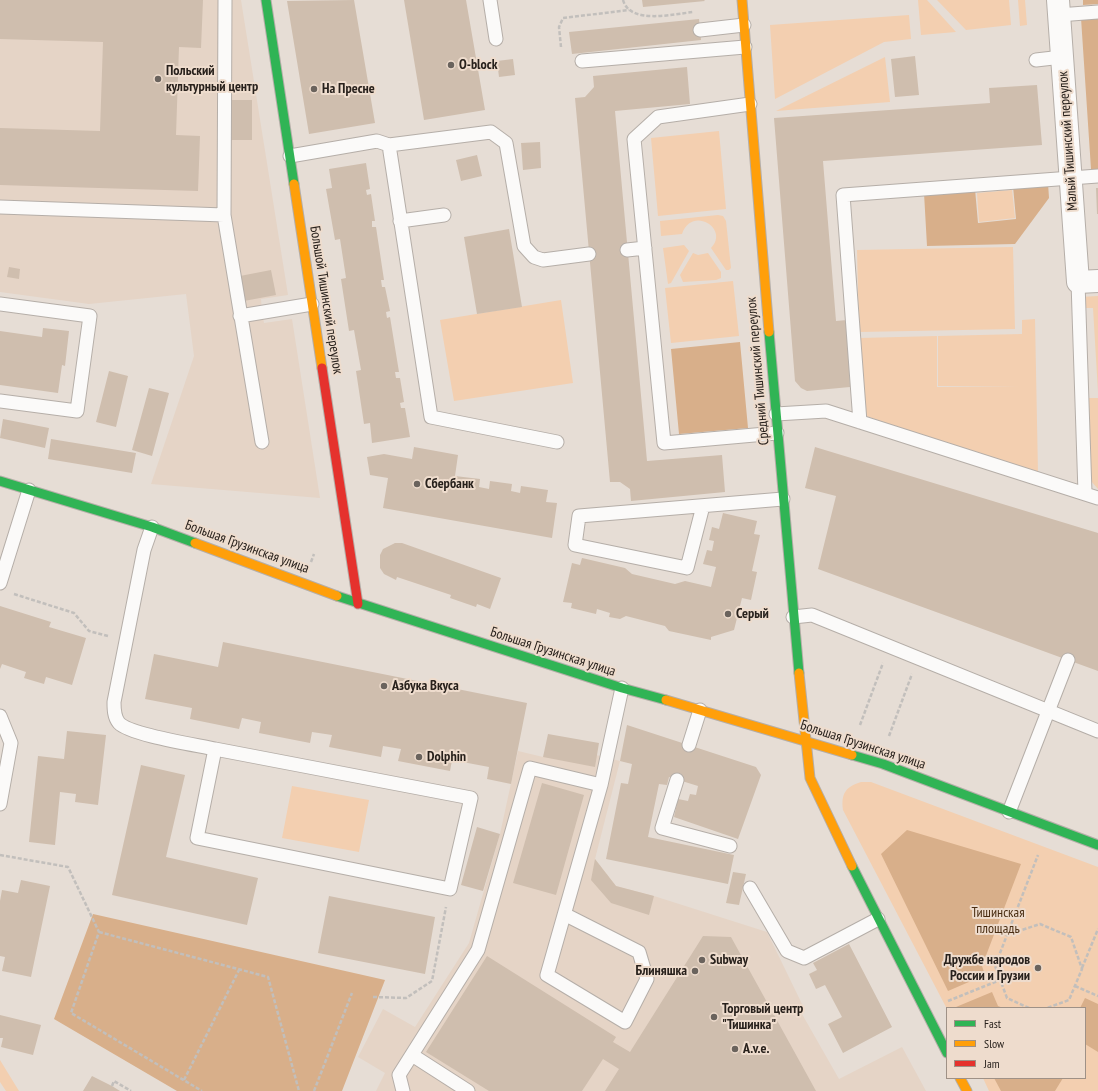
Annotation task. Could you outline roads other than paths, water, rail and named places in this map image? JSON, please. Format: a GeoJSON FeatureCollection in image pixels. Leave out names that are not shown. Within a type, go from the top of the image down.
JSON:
{"type":"FeatureCollection","features":[{"type":"Feature","properties":{"kind":"street","name":"Большой Тишинский переулок"},"geometry":{"type":"LineString","coordinates":[[266,0],[358,604]]}},
{"type":"Feature","properties":{"kind":"street","name":"Средний Тишинский переулок"},"geometry":{"type":"LineString","coordinates":[[742,0],[777,433],[805,740]]}},
{"type":"Feature","properties":{"kind":"street","name":"Малый Тишинский переулок"},"geometry":{"type":"LineString","coordinates":[[1059,8],[1071,178],[1088,282]]}},
{"type":"Feature","properties":{"kind":"street","name":"Большая Грузинская улица"},"geometry":{"type":"LineString","coordinates":[[0,481],[152,527],[358,604],[622,688],[805,740],[883,764],[1098,845]]}},
{"type":"Feature","properties":{"kind":"street"},"geometry":{"type":"LineString","coordinates":[[805,740],[810,778],[878,919],[946,1051]]}},
{"type":"Feature","properties":{"kind":"street"},"geometry":{"type":"LineString","coordinates":[[961,1079],[967,1091]]}},
{"type":"Feature","properties":{"kind":"lane"},"geometry":{"type":"LineString","coordinates":[[225,0],[224,215],[262,442]]}},
{"type":"Feature","properties":{"kind":"lane"},"geometry":{"type":"LineString","coordinates":[[490,0],[496,39]]}},
{"type":"Feature","properties":{"kind":"lane"},"geometry":{"type":"LineString","coordinates":[[1059,8],[1098,12]]}},
{"type":"Feature","properties":{"kind":"lane"},"geometry":{"type":"LineString","coordinates":[[700,30],[744,25]]}},
{"type":"Feature","properties":{"kind":"lane"},"geometry":{"type":"LineString","coordinates":[[582,61],[745,48]]}},
{"type":"Feature","properties":{"kind":"lane"},"geometry":{"type":"LineString","coordinates":[[1036,60],[1062,57]]}},
{"type":"Feature","properties":{"kind":"lane"},"geometry":{"type":"LineString","coordinates":[[750,104],[658,117],[634,139],[664,443],[777,433]]}},
{"type":"Feature","properties":{"kind":"lane"},"geometry":{"type":"LineString","coordinates":[[290,156],[377,141],[389,146],[491,132],[506,143],[511,203],[524,246],[534,257],[543,260],[589,254]]}},
{"type":"Feature","properties":{"kind":"lane"},"geometry":{"type":"LineString","coordinates":[[389,146],[431,417],[557,442]]}},
{"type":"Feature","properties":{"kind":"lane"},"geometry":{"type":"LineString","coordinates":[[860,422],[843,195],[1098,176]]}},
{"type":"Feature","properties":{"kind":"lane"},"geometry":{"type":"LineString","coordinates":[[0,207],[224,215]]}},
{"type":"Feature","properties":{"kind":"lane"},"geometry":{"type":"LineString","coordinates":[[400,221],[444,215]]}},
{"type":"Feature","properties":{"kind":"lane"},"geometry":{"type":"LineString","coordinates":[[627,250],[645,248]]}},
{"type":"Feature","properties":{"kind":"lane"},"geometry":{"type":"LineString","coordinates":[[1085,493],[1088,282]]}},
{"type":"Feature","properties":{"kind":"lane"},"geometry":{"type":"LineString","coordinates":[[0,304],[90,316],[77,411],[0,400]]}},
{"type":"Feature","properties":{"kind":"lane"},"geometry":{"type":"LineString","coordinates":[[240,316],[312,304]]}},
{"type":"Feature","properties":{"kind":"lane"},"geometry":{"type":"LineString","coordinates":[[776,414],[826,411],[1098,498]]}},
{"type":"Feature","properties":{"kind":"lane"},"geometry":{"type":"LineString","coordinates":[[4,588],[29,490]]}},
{"type":"Feature","properties":{"kind":"lane"},"geometry":{"type":"LineString","coordinates":[[703,506],[687,568],[575,545],[579,516],[783,499]]}},
{"type":"Feature","properties":{"kind":"lane"},"geometry":{"type":"LineString","coordinates":[[152,527],[144,550],[114,702],[114,713],[119,723],[135,732],[471,798],[450,889],[197,838],[215,748]]}},
{"type":"Feature","properties":{"kind":"lane"},"geometry":{"type":"LineString","coordinates":[[793,617],[812,615],[1098,730]]}},
{"type":"Feature","properties":{"kind":"lane"},"geometry":{"type":"LineString","coordinates":[[1009,812],[1068,660]]}},
{"type":"Feature","properties":{"kind":"lane"},"geometry":{"type":"LineString","coordinates":[[566,915],[639,952],[647,978],[625,1022],[547,975],[566,915],[601,786],[622,688]]}},
{"type":"Feature","properties":{"kind":"lane"},"geometry":{"type":"LineString","coordinates":[[689,745],[700,710]]}},
{"type":"Feature","properties":{"kind":"lane"},"geometry":{"type":"LineString","coordinates":[[0,716],[11,743],[0,804]]}},
{"type":"Feature","properties":{"kind":"lane"},"geometry":{"type":"LineString","coordinates":[[403,1091],[399,1075],[478,950],[530,768],[601,786]]}},
{"type":"Feature","properties":{"kind":"lane"},"geometry":{"type":"LineString","coordinates":[[678,780],[662,828],[730,846]]}},
{"type":"Feature","properties":{"kind":"lane"},"geometry":{"type":"LineString","coordinates":[[750,888],[787,951],[804,958],[878,919]]}},
{"type":"Feature","properties":{"kind":"lane"},"geometry":{"type":"LineString","coordinates":[[412,1056],[468,1091]]}},
{"type":"Feature","properties":{"kind":"place","name":"O-block"},"geometry":{"type":"Point","coordinates":[451,65]}},
{"type":"Feature","properties":{"kind":"place","name":"Польский культурный центр"},"geometry":{"type":"Point","coordinates":[158,79]}},
{"type":"Feature","properties":{"kind":"place","name":"На Пресне"},"geometry":{"type":"Point","coordinates":[314,89]}},
{"type":"Feature","properties":{"kind":"place","name":"Сбербанк"},"geometry":{"type":"Point","coordinates":[417,484]}},
{"type":"Feature","properties":{"kind":"place","name":"Серый"},"geometry":{"type":"Point","coordinates":[728,614]}},
{"type":"Feature","properties":{"kind":"place","name":"Азбука Вкуса"},"geometry":{"type":"Point","coordinates":[384,686]}},
{"type":"Feature","properties":{"kind":"place","name":"Dolphin"},"geometry":{"type":"Point","coordinates":[419,757]}},
{"type":"Feature","properties":{"kind":"place","name":"Subway"},"geometry":{"type":"Point","coordinates":[702,960]}},
{"type":"Feature","properties":{"kind":"place","name":"Дружбе народов России и Грузии"},"geometry":{"type":"Point","coordinates":[1038,968]}},
{"type":"Feature","properties":{"kind":"place","name":"Блиняшка"},"geometry":{"type":"Point","coordinates":[695,971]}},
{"type":"Feature","properties":{"kind":"place","name":"Торговый центр \"Тишинка\""},"geometry":{"type":"Point","coordinates":[714,1017]}},
{"type":"Feature","properties":{"kind":"place","name":"A.v.e."},"geometry":{"type":"Point","coordinates":[735,1049]}},
{"type":"Feature","properties":{"kind":"park label","name":"Тишинская площадь"},"geometry":{"type":"Point","coordinates":[998,922]}}]}
